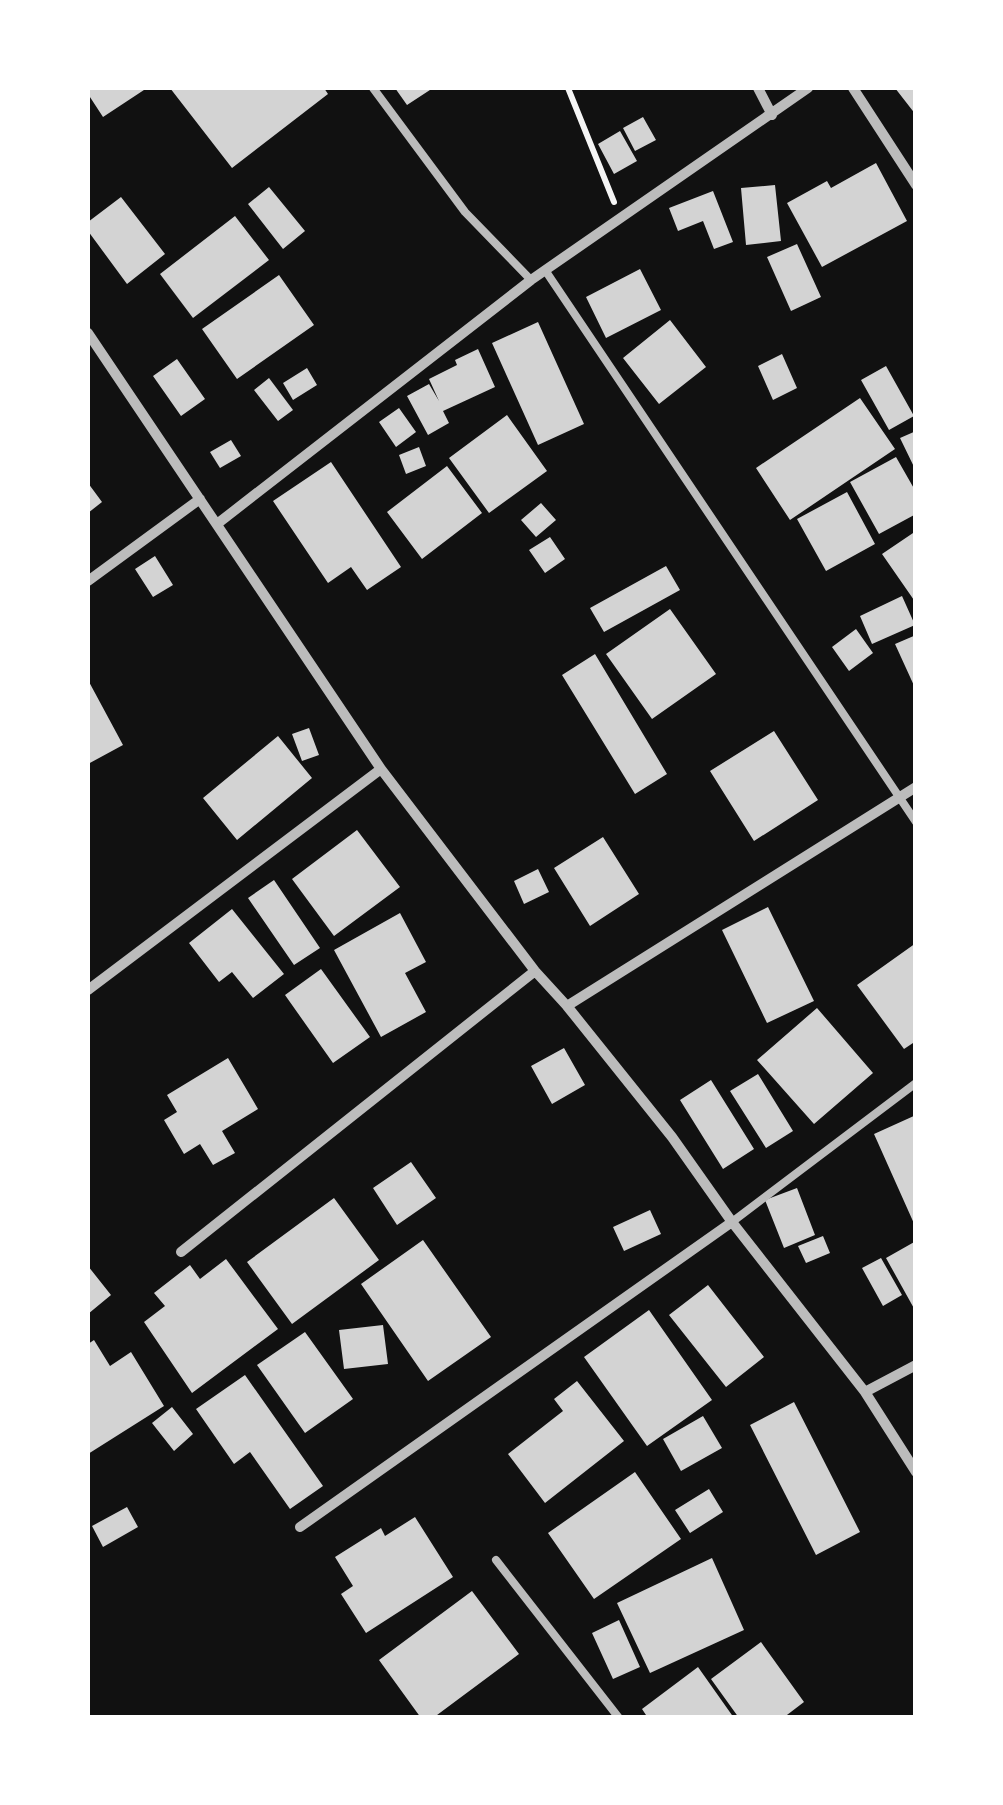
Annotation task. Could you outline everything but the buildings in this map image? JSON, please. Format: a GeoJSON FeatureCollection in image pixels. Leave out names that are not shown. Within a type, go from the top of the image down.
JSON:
{"type":"FeatureCollection","features":[{"type":"Feature","properties":{"kind":"street"},"geometry":{"type":"LineString","coordinates":[[758,88],[772,115]]}},
{"type":"Feature","properties":{"kind":"street"},"geometry":{"type":"LineString","coordinates":[[217,524],[544,270],[808,88]]}},
{"type":"Feature","properties":{"kind":"street"},"geometry":{"type":"LineString","coordinates":[[853,88],[916,185]]}},
{"type":"Feature","properties":{"kind":"street"},"geometry":{"type":"LineString","coordinates":[[88,333],[382,769],[535,971],[568,1006],[672,1136],[732,1222],[865,1392],[916,1472]]}},
{"type":"Feature","properties":{"kind":"street"},"geometry":{"type":"LineString","coordinates":[[88,581],[200,499]]}},
{"type":"Feature","properties":{"kind":"street"},"geometry":{"type":"LineString","coordinates":[[88,990],[382,769]]}},
{"type":"Feature","properties":{"kind":"street"},"geometry":{"type":"LineString","coordinates":[[568,1006],[916,787]]}},
{"type":"Feature","properties":{"kind":"street"},"geometry":{"type":"LineString","coordinates":[[182,1252],[535,971]]}},
{"type":"Feature","properties":{"kind":"street"},"geometry":{"type":"LineString","coordinates":[[300,1527],[732,1222]]}},
{"type":"Feature","properties":{"kind":"street"},"geometry":{"type":"LineString","coordinates":[[865,1392],[916,1365]]}},
{"type":"Feature","properties":{"kind":"lane"},"geometry":{"type":"LineString","coordinates":[[373,88],[465,212],[531,280]]}},
{"type":"Feature","properties":{"kind":"lane"},"geometry":{"type":"LineString","coordinates":[[544,270],[916,822]]}},
{"type":"Feature","properties":{"kind":"lane"},"geometry":{"type":"LineString","coordinates":[[732,1222],[916,1084]]}},
{"type":"Feature","properties":{"kind":"lane"},"geometry":{"type":"LineString","coordinates":[[496,1560],[619,1718]]}},
{"type":"Feature","properties":{"kind":"path"},"geometry":{"type":"LineString","coordinates":[[568,88],[620,218]]}}]}
